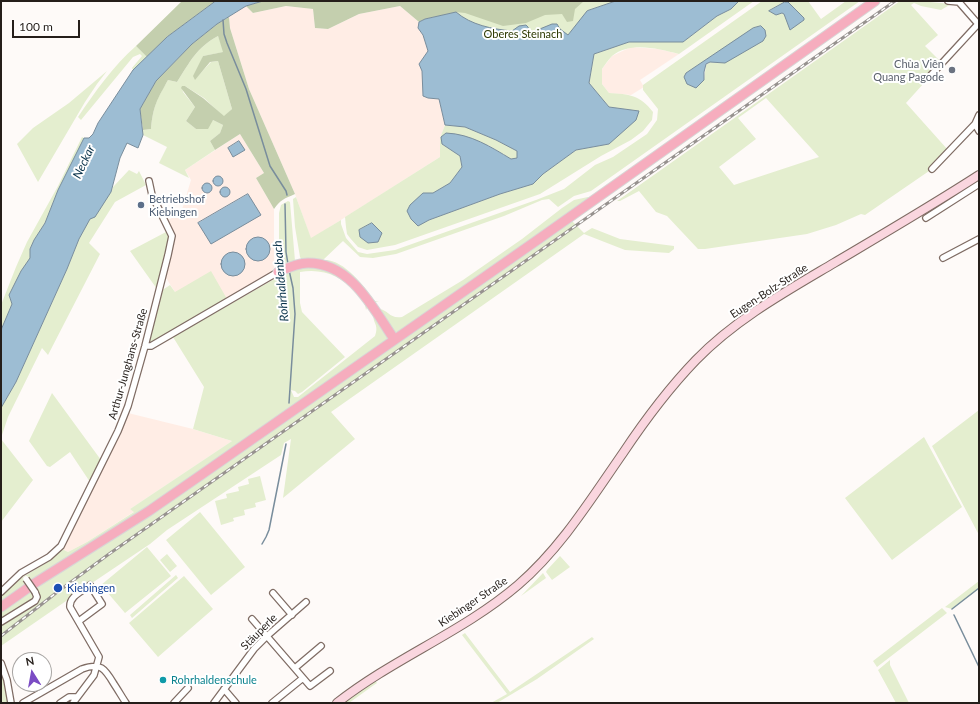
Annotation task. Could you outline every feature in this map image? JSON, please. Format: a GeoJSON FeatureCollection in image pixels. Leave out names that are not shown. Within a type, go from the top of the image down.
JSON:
{"type":"FeatureCollection","features":[{"type":"Feature","properties":{"kind":"main road"},"geometry":{"type":"LineString","coordinates":[[1,607],[35,583],[149,511],[536,241],[875,1]]}},
{"type":"Feature","properties":{"kind":"main road"},"geometry":{"type":"LineString","coordinates":[[281,271],[307,263],[324,264],[336,269],[354,283],[365,296],[394,339]]}},
{"type":"Feature","properties":{"kind":"street"},"geometry":{"type":"LineString","coordinates":[[931,75],[978,25],[958,2],[948,1]]}},
{"type":"Feature","properties":{"kind":"street"},"geometry":{"type":"LineString","coordinates":[[932,169],[948,150],[975,124],[979,115]]}},
{"type":"Feature","properties":{"kind":"street"},"geometry":{"type":"LineString","coordinates":[[975,124],[979,131]]}},
{"type":"Feature","properties":{"kind":"street","name":"Eugen-Bolz-Straße"},"geometry":{"type":"LineString","coordinates":[[610,471],[638,431],[674,385],[702,354],[733,326],[762,306],[979,176]]}},
{"type":"Feature","properties":{"kind":"street","name":"Arthur-Junghans-Straße"},"geometry":{"type":"LineString","coordinates":[[1,592],[21,573],[49,557],[61,546],[121,424],[128,406],[145,346],[172,236],[152,194],[149,181]]}},
{"type":"Feature","properties":{"kind":"street"},"geometry":{"type":"LineString","coordinates":[[926,218],[979,184]]}},
{"type":"Feature","properties":{"kind":"street"},"geometry":{"type":"LineString","coordinates":[[943,258],[979,239]]}},
{"type":"Feature","properties":{"kind":"street"},"geometry":{"type":"LineString","coordinates":[[145,346],[151,346],[281,271]]}},
{"type":"Feature","properties":{"kind":"street","name":"Kiebinger Straße"},"geometry":{"type":"LineString","coordinates":[[337,703],[388,668],[486,610],[518,585],[555,547],[573,525],[610,471]]}},
{"type":"Feature","properties":{"kind":"street"},"geometry":{"type":"LineString","coordinates":[[1,622],[35,601],[37,597],[21,573]]}},
{"type":"Feature","properties":{"kind":"street"},"geometry":{"type":"LineString","coordinates":[[73,703],[94,675],[99,657],[70,607],[72,598],[90,585],[102,604],[79,621]]}},
{"type":"Feature","properties":{"kind":"street","name":"Stäuperle"},"geometry":{"type":"LineString","coordinates":[[273,593],[292,615]]}},
{"type":"Feature","properties":{"kind":"street","name":"Stäuperle"},"geometry":{"type":"LineString","coordinates":[[214,703],[254,649],[306,602]]}},
{"type":"Feature","properties":{"kind":"street"},"geometry":{"type":"LineString","coordinates":[[252,619],[310,686],[330,670]]}},
{"type":"Feature","properties":{"kind":"street"},"geometry":{"type":"LineString","coordinates":[[295,668],[321,646]]}},
{"type":"Feature","properties":{"kind":"street"},"geometry":{"type":"LineString","coordinates":[[1,663],[6,677],[11,703]]}},
{"type":"Feature","properties":{"kind":"street"},"geometry":{"type":"LineString","coordinates":[[23,703],[82,669],[97,666],[106,670],[126,703]]}},
{"type":"Feature","properties":{"kind":"street"},"geometry":{"type":"LineString","coordinates":[[272,703],[303,678]]}},
{"type":"Feature","properties":{"kind":"street"},"geometry":{"type":"LineString","coordinates":[[174,703],[188,688]]}},
{"type":"Feature","properties":{"kind":"street"},"geometry":{"type":"LineString","coordinates":[[224,688],[236,703]]}},
{"type":"Feature","properties":{"kind":"street"},"geometry":{"type":"LineString","coordinates":[[60,703],[69,697],[77,697]]}},
{"type":"Feature","properties":{"kind":"shaded area"},"geometry":{"type":"Polygon","coordinates":[[[246,6],[253,13],[286,6],[313,9],[315,28],[328,29],[359,14],[400,6],[419,22],[418,28],[423,35],[428,51],[419,64],[422,71],[423,96],[439,99],[445,125],[440,138],[440,157],[311,239],[295,194],[249,89],[230,28],[229,17],[246,6]]]}},
{"type":"Feature","properties":{"kind":"shaded area"},"geometry":{"type":"Polygon","coordinates":[[[631,47],[658,49],[679,54],[640,80],[644,87],[631,95],[609,93],[602,84],[602,69],[612,56],[631,47]]]}},
{"type":"Feature","properties":{"kind":"shaded area"},"geometry":{"type":"Polygon","coordinates":[[[240,134],[264,173],[256,178],[274,209],[274,268],[271,272],[227,299],[175,292],[166,278],[175,236],[166,221],[181,213],[191,180],[185,170],[240,134]]]}},
{"type":"Feature","properties":{"kind":"shaded area"},"geometry":{"type":"Polygon","coordinates":[[[128,413],[193,429],[232,441],[130,509],[135,511],[87,542],[68,552],[62,549],[128,413]]]}},
{"type":"Feature","properties":{"kind":"green space"},"geometry":{"type":"Polygon","coordinates":[[[182,1],[216,1],[167,37],[147,57],[136,46],[182,1]]]}},
{"type":"Feature","properties":{"kind":"green space"},"geometry":{"type":"Polygon","coordinates":[[[263,1],[584,1],[575,9],[573,21],[567,22],[562,14],[545,15],[526,23],[503,26],[465,13],[456,12],[425,19],[419,22],[400,6],[359,14],[328,29],[315,28],[313,9],[286,6],[253,13],[246,6],[263,1]]]}},
{"type":"Feature","properties":{"kind":"green space","name":"Oberes Steinach"},"geometry":{"type":"Polygon","coordinates":[[[412,1],[616,1],[525,76],[412,1]]]}},
{"type":"Feature","properties":{"kind":"green space"},"geometry":{"type":"Polygon","coordinates":[[[739,1],[754,1],[679,54],[654,48],[636,47],[619,51],[608,61],[602,69],[602,84],[609,93],[634,96],[648,106],[653,112],[652,120],[643,131],[631,140],[601,156],[540,194],[395,245],[367,250],[358,247],[347,234],[345,217],[440,157],[440,138],[445,125],[465,127],[496,140],[517,151],[517,158],[511,159],[488,145],[442,144],[460,156],[462,167],[450,183],[433,193],[423,193],[418,225],[500,194],[533,184],[543,174],[576,150],[609,144],[638,111],[609,107],[589,83],[594,54],[629,42],[683,42],[717,16],[731,9],[739,1]]]}},
{"type":"Feature","properties":{"kind":"green space"},"geometry":{"type":"Polygon","coordinates":[[[762,1],[808,1],[821,19],[846,1],[860,1],[591,191],[574,196],[558,207],[549,199],[542,200],[504,216],[396,254],[373,258],[360,257],[343,241],[323,260],[338,263],[345,268],[359,281],[375,301],[379,302],[373,302],[359,284],[302,260],[300,257],[295,227],[293,199],[296,197],[311,238],[341,220],[346,238],[358,252],[367,254],[395,250],[564,189],[595,165],[613,157],[647,134],[657,120],[658,109],[643,90],[643,85],[762,1]],[[785,2],[770,11],[784,14],[788,22],[788,2],[785,2]],[[714,55],[686,73],[704,80],[706,65],[710,62],[719,63],[714,55]]]}},
{"type":"Feature","properties":{"kind":"green space"},"geometry":{"type":"Polygon","coordinates":[[[900,1],[951,4],[941,10],[914,3],[911,5],[938,35],[925,46],[942,63],[906,103],[948,150],[932,169],[865,215],[861,214],[836,225],[807,234],[698,249],[667,216],[656,212],[639,191],[620,201],[617,201],[900,1]],[[766,98],[738,118],[756,139],[719,167],[734,185],[819,157],[766,98]]]}},
{"type":"Feature","properties":{"kind":"green space"},"geometry":{"type":"Polygon","coordinates":[[[229,17],[230,28],[249,89],[295,194],[285,198],[274,209],[256,178],[264,173],[240,134],[215,150],[210,141],[220,133],[223,125],[213,120],[208,129],[196,129],[186,121],[195,107],[181,88],[182,86],[185,86],[203,98],[224,116],[232,109],[218,61],[210,62],[195,80],[193,76],[203,56],[223,52],[218,36],[204,45],[190,62],[177,82],[168,80],[156,103],[151,129],[143,130],[140,109],[156,81],[192,44],[217,24],[229,17]]]}},
{"type":"Feature","properties":{"kind":"green space"},"geometry":{"type":"Polygon","coordinates":[[[218,36],[224,52],[203,56],[195,79],[211,62],[218,61],[232,109],[224,117],[204,98],[185,86],[182,86],[183,92],[195,107],[186,121],[196,129],[213,120],[223,125],[220,133],[210,141],[215,150],[185,170],[189,178],[159,163],[167,147],[143,135],[143,130],[151,129],[156,103],[168,80],[177,82],[190,62],[204,45],[218,36]]]}},
{"type":"Feature","properties":{"kind":"green space"},"geometry":{"type":"Polygon","coordinates":[[[136,46],[147,57],[133,70],[132,68],[142,56],[140,54],[133,57],[81,120],[78,117],[98,89],[112,71],[136,46]]]}},
{"type":"Feature","properties":{"kind":"green space"},"geometry":{"type":"Polygon","coordinates":[[[107,71],[85,102],[38,182],[17,144],[33,128],[69,103],[107,71]]]}},
{"type":"Feature","properties":{"kind":"green space"},"geometry":{"type":"Polygon","coordinates":[[[82,137],[84,138],[83,142],[58,190],[45,223],[30,249],[31,258],[21,271],[12,304],[1,330],[1,305],[16,267],[27,242],[58,186],[82,137]]]}},
{"type":"Feature","properties":{"kind":"green space"},"geometry":{"type":"Polygon","coordinates":[[[129,170],[137,174],[139,171],[146,185],[115,202],[89,243],[100,254],[48,355],[42,348],[8,417],[1,438],[1,408],[16,382],[79,239],[90,218],[111,192],[113,187],[129,170]]]}},
{"type":"Feature","properties":{"kind":"green space"},"geometry":{"type":"Polygon","coordinates":[[[589,198],[566,214],[584,233],[592,228],[620,239],[674,246],[674,249],[669,253],[625,250],[584,234],[331,412],[355,439],[283,498],[291,439],[284,443],[281,455],[167,530],[150,544],[1,646],[1,596],[18,580],[51,560],[62,549],[68,552],[87,542],[134,512],[130,509],[232,441],[193,429],[204,387],[173,337],[285,273],[299,267],[311,266],[327,269],[349,282],[368,306],[366,310],[364,303],[351,288],[345,282],[332,275],[316,271],[300,272],[300,303],[302,312],[345,357],[302,392],[298,394],[291,390],[294,397],[298,397],[375,336],[376,327],[374,316],[379,309],[394,317],[402,317],[463,280],[522,239],[574,200],[589,198]]]}},
{"type":"Feature","properties":{"kind":"green space"},"geometry":{"type":"Polygon","coordinates":[[[288,201],[290,202],[295,261],[281,265],[279,263],[279,213],[281,205],[288,201]]]}},
{"type":"Feature","properties":{"kind":"green space"},"geometry":{"type":"Polygon","coordinates":[[[166,232],[169,237],[167,254],[157,289],[130,251],[166,232]]]}},
{"type":"Feature","properties":{"kind":"green space"},"geometry":{"type":"Polygon","coordinates":[[[211,271],[227,299],[152,343],[148,342],[161,291],[170,285],[175,292],[211,271]]]}},
{"type":"Feature","properties":{"kind":"green space"},"geometry":{"type":"Polygon","coordinates":[[[52,393],[101,460],[90,482],[70,452],[50,467],[47,466],[29,441],[52,393]]]}},
{"type":"Feature","properties":{"kind":"green space"},"geometry":{"type":"Polygon","coordinates":[[[979,410],[979,535],[932,446],[979,410]]]}},
{"type":"Feature","properties":{"kind":"green space"},"geometry":{"type":"Polygon","coordinates":[[[924,437],[962,507],[892,560],[845,498],[924,437]]]}},
{"type":"Feature","properties":{"kind":"green space"},"geometry":{"type":"Polygon","coordinates":[[[1,439],[33,480],[1,522],[1,439]]]}},
{"type":"Feature","properties":{"kind":"green space"},"geometry":{"type":"Polygon","coordinates":[[[260,476],[266,500],[255,503],[256,507],[244,510],[245,515],[233,518],[234,521],[221,525],[215,501],[227,498],[226,494],[239,491],[238,487],[249,484],[248,479],[260,476]]]}},
{"type":"Feature","properties":{"kind":"green space"},"geometry":{"type":"Polygon","coordinates":[[[200,512],[245,567],[211,595],[166,540],[200,512]]]}},
{"type":"Feature","properties":{"kind":"green space"},"geometry":{"type":"Polygon","coordinates":[[[147,547],[171,576],[125,613],[101,585],[147,547]]]}},
{"type":"Feature","properties":{"kind":"green space"},"geometry":{"type":"Polygon","coordinates":[[[167,554],[177,566],[170,572],[160,560],[167,554]]]}},
{"type":"Feature","properties":{"kind":"green space"},"geometry":{"type":"Polygon","coordinates":[[[560,556],[570,567],[552,580],[546,572],[560,556]]]}},
{"type":"Feature","properties":{"kind":"green space"},"geometry":{"type":"Polygon","coordinates":[[[543,573],[546,578],[521,596],[543,573]]]}},
{"type":"Feature","properties":{"kind":"green space"},"geometry":{"type":"Polygon","coordinates":[[[176,575],[178,578],[132,618],[130,615],[176,575]]]}},
{"type":"Feature","properties":{"kind":"green space"},"geometry":{"type":"Polygon","coordinates":[[[184,576],[213,609],[158,657],[129,623],[184,576]]]}},
{"type":"Feature","properties":{"kind":"green space"},"geometry":{"type":"Polygon","coordinates":[[[979,581],[979,589],[952,609],[945,607],[979,581]]]}},
{"type":"Feature","properties":{"kind":"green space"},"geometry":{"type":"Polygon","coordinates":[[[942,608],[947,613],[877,667],[873,661],[942,608]]]}},
{"type":"Feature","properties":{"kind":"green space"},"geometry":{"type":"Polygon","coordinates":[[[465,633],[510,692],[592,637],[594,639],[537,679],[497,703],[491,703],[507,694],[462,635],[465,633]]]}},
{"type":"Feature","properties":{"kind":"green space"},"geometry":{"type":"Polygon","coordinates":[[[890,660],[890,665],[909,703],[896,703],[878,670],[890,660]]]}},
{"type":"Feature","properties":{"kind":"green space"},"geometry":{"type":"Polygon","coordinates":[[[1,669],[4,678],[8,703],[1,703],[1,669]]]}},
{"type":"Feature","properties":{"kind":"green space"},"geometry":{"type":"Polygon","coordinates":[[[374,679],[377,683],[349,703],[342,703],[374,679]]]}},
{"type":"Feature","properties":{"kind":"water","name":"Neckar"},"geometry":{"type":"Polygon","coordinates":[[[216,1],[263,1],[246,6],[217,24],[192,44],[156,81],[140,109],[143,135],[138,148],[127,143],[120,158],[111,192],[95,217],[90,219],[79,239],[16,382],[1,408],[1,330],[12,304],[9,295],[21,271],[30,258],[30,249],[34,240],[45,223],[58,190],[84,138],[89,138],[93,134],[98,123],[133,70],[167,37],[216,1]]]}},
{"type":"Feature","properties":{"kind":"water"},"geometry":{"type":"Polygon","coordinates":[[[616,1],[739,1],[731,9],[717,16],[683,42],[629,42],[594,54],[589,83],[609,107],[639,111],[636,120],[609,144],[576,150],[543,174],[533,184],[500,194],[429,220],[418,226],[411,219],[407,211],[410,205],[423,193],[433,193],[450,183],[462,167],[460,156],[442,144],[441,137],[446,133],[464,136],[488,146],[511,159],[517,158],[517,151],[496,140],[465,127],[445,125],[439,99],[423,96],[422,71],[419,64],[428,51],[423,35],[418,28],[419,22],[425,19],[456,12],[468,20],[489,28],[512,31],[519,26],[526,25],[530,33],[552,24],[557,24],[560,29],[568,35],[587,11],[616,1]]]}},
{"type":"Feature","properties":{"kind":"water"},"geometry":{"type":"Polygon","coordinates":[[[785,2],[788,2],[804,18],[804,20],[790,30],[784,14],[782,13],[776,15],[769,11],[785,2]]]}},
{"type":"Feature","properties":{"kind":"water"},"geometry":{"type":"Polygon","coordinates":[[[761,26],[765,30],[766,36],[763,41],[725,63],[710,62],[706,64],[704,80],[696,88],[687,84],[684,77],[686,73],[753,28],[761,26]]]}},
{"type":"Feature","properties":{"kind":"water"},"geometry":{"type":"Polygon","coordinates":[[[239,141],[245,150],[233,157],[228,148],[239,141]]]}},
{"type":"Feature","properties":{"kind":"water"},"geometry":{"type":"Polygon","coordinates":[[[216,176],[220,176],[223,181],[220,186],[216,186],[213,183],[213,179],[216,176]]]}},
{"type":"Feature","properties":{"kind":"water"},"geometry":{"type":"Polygon","coordinates":[[[207,183],[212,188],[207,193],[202,188],[207,183]]]}},
{"type":"Feature","properties":{"kind":"water"},"geometry":{"type":"Polygon","coordinates":[[[223,187],[227,187],[230,192],[227,197],[223,197],[220,194],[220,190],[223,187]]]}},
{"type":"Feature","properties":{"kind":"water"},"geometry":{"type":"Polygon","coordinates":[[[248,194],[261,215],[211,244],[198,223],[248,194]]]}},
{"type":"Feature","properties":{"kind":"water"},"geometry":{"type":"Polygon","coordinates":[[[372,223],[382,233],[378,242],[368,243],[360,237],[359,230],[372,223]]]}},
{"type":"Feature","properties":{"kind":"water"},"geometry":{"type":"Polygon","coordinates":[[[258,237],[266,241],[270,249],[266,257],[258,261],[250,257],[246,249],[250,241],[258,237]]]}},
{"type":"Feature","properties":{"kind":"water"},"geometry":{"type":"Polygon","coordinates":[[[233,252],[241,256],[245,264],[241,272],[233,276],[225,272],[221,264],[225,256],[233,252]]]}},
{"type":"Feature","properties":{"kind":"waterway","name":"Rohrhaldenbach"},"geometry":{"type":"LineString","coordinates":[[223,20],[224,34],[246,89],[270,166],[287,195]]}},
{"type":"Feature","properties":{"kind":"waterway","name":"Rohrhaldenbach"},"geometry":{"type":"LineString","coordinates":[[285,204],[286,252],[288,264]]}},
{"type":"Feature","properties":{"kind":"waterway","name":"Rohrhaldenbach"},"geometry":{"type":"LineString","coordinates":[[289,270],[293,288],[295,314],[289,403]]}},
{"type":"Feature","properties":{"kind":"waterway","name":"Rohrhaldenbach"},"geometry":{"type":"LineString","coordinates":[[262,544],[269,530],[286,444]]}},
{"type":"Feature","properties":{"kind":"waterway"},"geometry":{"type":"LineString","coordinates":[[952,609],[979,588]]}},
{"type":"Feature","properties":{"kind":"waterway"},"geometry":{"type":"LineString","coordinates":[[954,615],[979,667]]}},
{"type":"Feature","properties":{"kind":"railway"},"geometry":{"type":"LineString","coordinates":[[1,636],[109,554],[895,1]]}},
{"type":"Feature","properties":{"kind":"place","name":"Chùa Viên Quang Pagode"},"geometry":{"type":"Point","coordinates":[952,70]}},
{"type":"Feature","properties":{"kind":"place","name":"Betriebshof Kiebingen"},"geometry":{"type":"Point","coordinates":[141,205]}},
{"type":"Feature","properties":{"kind":"place","name":"Kiebingen"},"geometry":{"type":"Point","coordinates":[58,588]}},
{"type":"Feature","properties":{"kind":"place","name":"Rohrhaldenschule"},"geometry":{"type":"Point","coordinates":[163,680]}}]}
